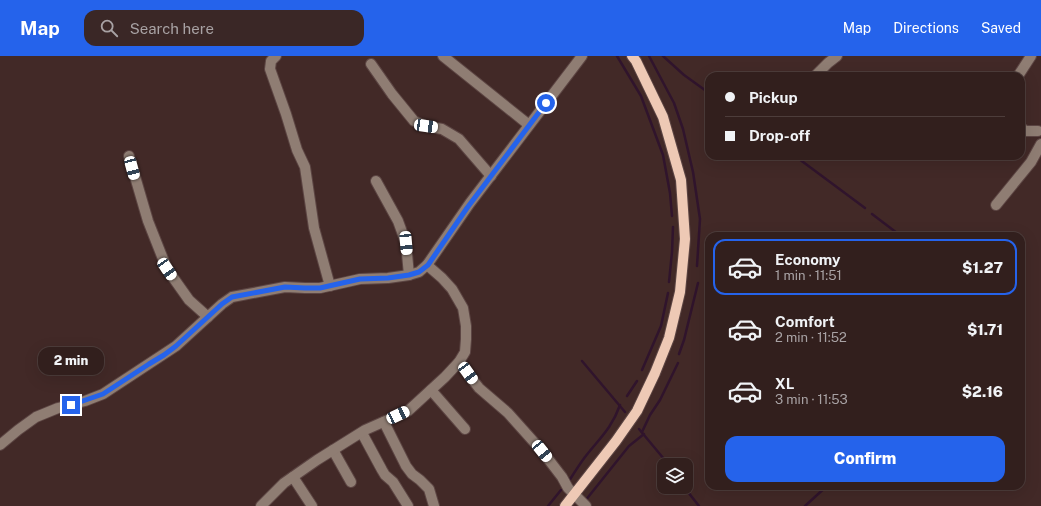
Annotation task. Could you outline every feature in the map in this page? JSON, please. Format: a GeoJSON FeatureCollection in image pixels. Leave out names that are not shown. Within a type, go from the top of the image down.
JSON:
{"type":"FeatureCollection","features":[{"type":"Feature","properties":{"kind":"main road"},"geometry":{"type":"LineString","coordinates":[[565,506],[616,441],[637,411],[670,338],[680,292],[685,239],[681,180],[663,117],[636,61],[632,56]]}},
{"type":"Feature","properties":{"kind":"street"},"geometry":{"type":"LineString","coordinates":[[276,56],[271,61],[270,69],[297,150],[305,167],[314,228],[330,286]]}},
{"type":"Feature","properties":{"kind":"street"},"geometry":{"type":"LineString","coordinates":[[443,56],[530,125]]}},
{"type":"Feature","properties":{"kind":"street"},"geometry":{"type":"LineString","coordinates":[[819,72],[837,56]]}},
{"type":"Feature","properties":{"kind":"street"},"geometry":{"type":"LineString","coordinates":[[1021,72],[1031,56]]}},
{"type":"Feature","properties":{"kind":"street"},"geometry":{"type":"LineString","coordinates":[[0,445],[36,417],[58,408],[103,394],[176,346],[222,304],[232,297],[285,287],[320,288],[360,279],[388,278],[419,272],[428,265],[467,208],[530,125],[578,58]]}},
{"type":"Feature","properties":{"kind":"street"},"geometry":{"type":"LineString","coordinates":[[371,64],[392,94],[414,120],[426,126],[442,129],[459,139],[491,176]]}},
{"type":"Feature","properties":{"kind":"street"},"geometry":{"type":"LineString","coordinates":[[996,205],[1031,162],[1041,144],[1040,129],[1025,130]]}},
{"type":"Feature","properties":{"kind":"street"},"geometry":{"type":"LineString","coordinates":[[129,156],[148,221],[167,269],[189,300],[208,317]]}},
{"type":"Feature","properties":{"kind":"street"},"geometry":{"type":"LineString","coordinates":[[376,181],[398,221],[406,243],[409,275]]}},
{"type":"Feature","properties":{"kind":"street"},"geometry":{"type":"LineString","coordinates":[[260,506],[284,483],[316,460],[362,433],[408,411],[459,362],[465,352],[466,339],[466,326],[463,308],[452,289],[428,265]]}},
{"type":"Feature","properties":{"kind":"street"},"geometry":{"type":"LineString","coordinates":[[459,362],[479,388],[508,413],[542,451],[562,477],[568,488],[586,506]]}},
{"type":"Feature","properties":{"kind":"street"},"geometry":{"type":"LineString","coordinates":[[431,390],[465,429]]}},
{"type":"Feature","properties":{"kind":"street"},"geometry":{"type":"LineString","coordinates":[[384,422],[406,466],[412,474],[429,489],[434,506]]}},
{"type":"Feature","properties":{"kind":"street"},"geometry":{"type":"LineString","coordinates":[[362,433],[385,475],[394,482],[408,506]]}},
{"type":"Feature","properties":{"kind":"street"},"geometry":{"type":"LineString","coordinates":[[333,450],[351,482]]}},
{"type":"Feature","properties":{"kind":"street"},"geometry":{"type":"LineString","coordinates":[[293,477],[312,506]]}},
{"type":"Feature","properties":{"kind":"waterway"},"geometry":{"type":"LineString","coordinates":[[617,56],[641,96],[663,155],[670,193],[672,216]]}},
{"type":"Feature","properties":{"kind":"waterway"},"geometry":{"type":"LineString","coordinates":[[649,56],[674,103],[683,129],[693,172],[700,219],[697,266]]}},
{"type":"Feature","properties":{"kind":"waterway"},"geometry":{"type":"LineString","coordinates":[[663,56],[684,75],[705,90]]}},
{"type":"Feature","properties":{"kind":"waterway"},"geometry":{"type":"LineString","coordinates":[[800,160],[865,208]]}},
{"type":"Feature","properties":{"kind":"waterway"},"geometry":{"type":"LineString","coordinates":[[872,214],[896,232]]}},
{"type":"Feature","properties":{"kind":"waterway"},"geometry":{"type":"LineString","coordinates":[[669,282],[673,227]]}},
{"type":"Feature","properties":{"kind":"waterway"},"geometry":{"type":"LineString","coordinates":[[679,354],[684,340],[698,283]]}},
{"type":"Feature","properties":{"kind":"waterway"},"geometry":{"type":"LineString","coordinates":[[642,370],[661,326],[668,293]]}},
{"type":"Feature","properties":{"kind":"waterway"},"geometry":{"type":"LineString","coordinates":[[582,361],[625,412]]}},
{"type":"Feature","properties":{"kind":"waterway"},"geometry":{"type":"LineString","coordinates":[[642,432],[678,363]]}},
{"type":"Feature","properties":{"kind":"waterway"},"geometry":{"type":"LineString","coordinates":[[627,396],[637,381]]}},
{"type":"Feature","properties":{"kind":"waterway"},"geometry":{"type":"LineString","coordinates":[[569,481],[585,457],[609,427],[620,405]]}},
{"type":"Feature","properties":{"kind":"waterway"},"geometry":{"type":"LineString","coordinates":[[639,429],[663,458]]}},
{"type":"Feature","properties":{"kind":"waterway"},"geometry":{"type":"LineString","coordinates":[[585,501],[629,446],[644,434]]}},
{"type":"Feature","properties":{"kind":"waterway"},"geometry":{"type":"LineString","coordinates":[[548,506],[561,490]]}},
{"type":"Feature","properties":{"kind":"waterway"},"geometry":{"type":"LineString","coordinates":[[805,506],[823,490]]}},
{"type":"Feature","properties":{"kind":"waterway"},"geometry":{"type":"LineString","coordinates":[[690,494],[699,506]]}},
{"type":"Feature","properties":{"kind":"route"},"geometry":{"type":"LineString","coordinates":[[71,405],[103,394],[164,355],[232,297],[285,287],[320,288],[360,279],[388,278],[419,272],[428,265],[467,208],[546,103]]}}]}
